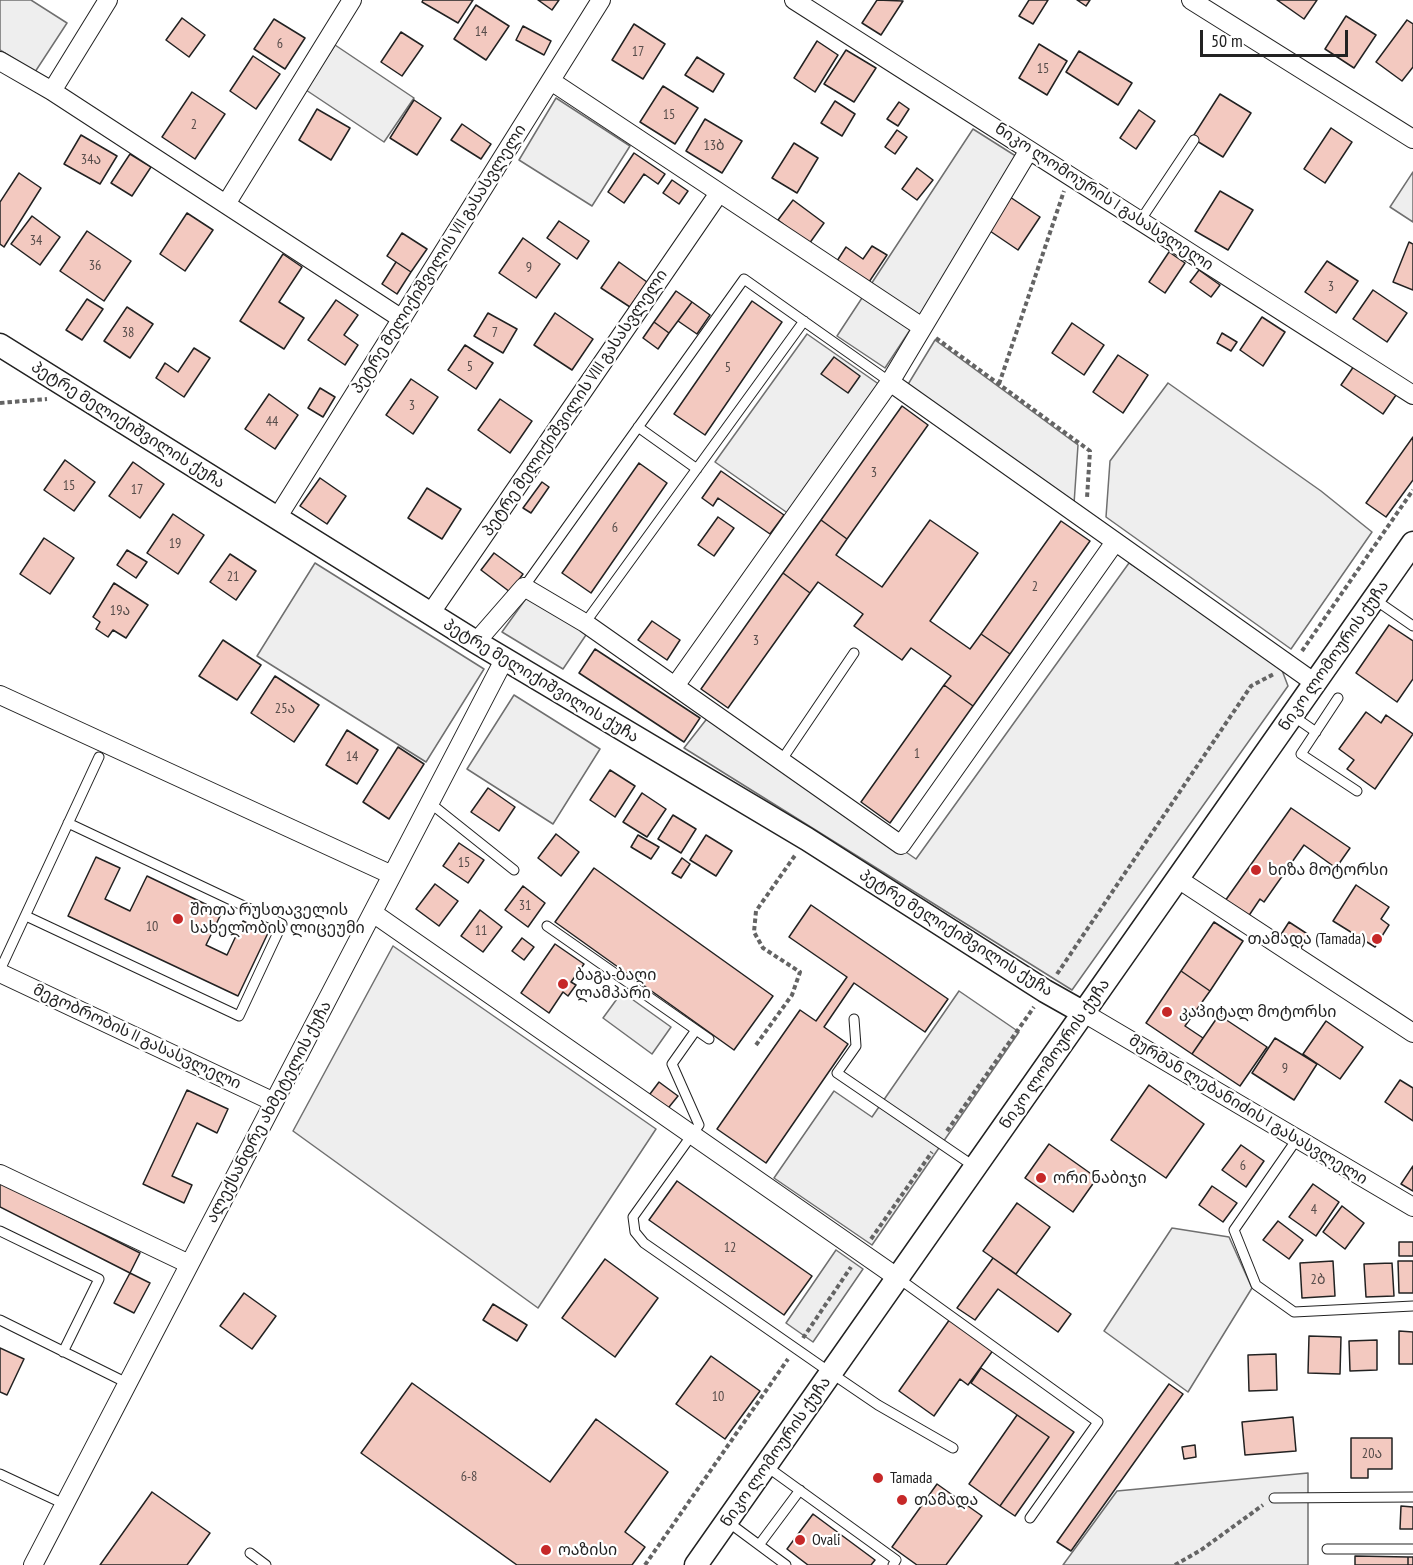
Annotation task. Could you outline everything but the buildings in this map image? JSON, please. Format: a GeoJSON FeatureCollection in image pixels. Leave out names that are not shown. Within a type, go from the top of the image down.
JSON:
{"type":"FeatureCollection","features":[{"type":"Feature","properties":{"kind":"street"},"geometry":{"type":"LineString","coordinates":[[52,91],[108,0]]}},
{"type":"Feature","properties":{"kind":"street"},"geometry":{"type":"LineString","coordinates":[[226,204],[352,0]]}},
{"type":"Feature","properties":{"kind":"street","name":"პეტრე მელიქიშვილის VII გასასვლელი"},"geometry":{"type":"LineString","coordinates":[[277,518],[602,0]]}},
{"type":"Feature","properties":{"kind":"street","name":"ნიკო ლომოურის I გასასვლელი"},"geometry":{"type":"LineString","coordinates":[[794,0],[1413,395]]}},
{"type":"Feature","properties":{"kind":"street"},"geometry":{"type":"LineString","coordinates":[[1191,0],[1413,139]]}},
{"type":"Feature","properties":{"kind":"street"},"geometry":{"type":"LineString","coordinates":[[0,61],[52,91],[402,319]]}},
{"type":"Feature","properties":{"kind":"street"},"geometry":{"type":"LineString","coordinates":[[550,81],[922,327]]}},
{"type":"Feature","properties":{"kind":"street"},"geometry":{"type":"LineString","coordinates":[[675,686],[890,382],[1029,150]]}},
{"type":"Feature","properties":{"kind":"street","name":"პეტრე მელიქიშვილის VIII გასასვლელი"},"geometry":{"type":"LineString","coordinates":[[430,614],[719,193]]}},
{"type":"Feature","properties":{"kind":"street","name":"პეტრე მელიქიშვილის ქუჩა"},"geometry":{"type":"LineString","coordinates":[[0,345],[504,660],[807,839],[1045,991],[1084,1013]]}},
{"type":"Feature","properties":{"kind":"street"},"geometry":{"type":"LineString","coordinates":[[890,382],[1315,683]]}},
{"type":"Feature","properties":{"kind":"street"},"geometry":{"type":"LineString","coordinates":[[476,642],[524,587],[585,624],[901,845],[1115,542]]}},
{"type":"Feature","properties":{"kind":"street","name":"ნიკო ლომოურის ქუჩა"},"geometry":{"type":"LineString","coordinates":[[696,1565],[1413,543]]}},
{"type":"Feature","properties":{"kind":"street","name":"ალექსანდრე ახმეტელის ქუჩა"},"geometry":{"type":"LineString","coordinates":[[33,1565],[504,660]]}},
{"type":"Feature","properties":{"kind":"street"},"geometry":{"type":"LineString","coordinates":[[0,695],[392,875]]}},
{"type":"Feature","properties":{"kind":"street"},"geometry":{"type":"LineString","coordinates":[[1178,879],[1413,1033]]}},
{"type":"Feature","properties":{"kind":"street"},"geometry":{"type":"LineString","coordinates":[[373,913],[898,1278]]}},
{"type":"Feature","properties":{"kind":"street","name":"მეგობრობის II გასასვლელი"},"geometry":{"type":"LineString","coordinates":[[0,971],[274,1102]]}},
{"type":"Feature","properties":{"kind":"street","name":"მურმან ლებანიძის I გასასვლელი"},"geometry":{"type":"LineString","coordinates":[[1084,1013],[1413,1207]]}},
{"type":"Feature","properties":{"kind":"street"},"geometry":{"type":"LineString","coordinates":[[0,1174],[189,1264]]}},
{"type":"Feature","properties":{"kind":"lane"},"geometry":{"type":"LineString","coordinates":[[1140,221],[1194,140]]}},
{"type":"Feature","properties":{"kind":"lane"},"geometry":{"type":"LineString","coordinates":[[524,587],[744,279],[890,382]]}},
{"type":"Feature","properties":{"kind":"lane"},"geometry":{"type":"LineString","coordinates":[[585,624],[804,321]]}},
{"type":"Feature","properties":{"kind":"lane"},"geometry":{"type":"LineString","coordinates":[[638,427],[697,469]]}},
{"type":"Feature","properties":{"kind":"lane"},"geometry":{"type":"LineString","coordinates":[[1374,599],[1413,626]]}},
{"type":"Feature","properties":{"kind":"lane"},"geometry":{"type":"LineString","coordinates":[[781,761],[854,653]]}},
{"type":"Feature","properties":{"kind":"lane"},"geometry":{"type":"LineString","coordinates":[[1338,698],[1301,754],[1357,791]]}},
{"type":"Feature","properties":{"kind":"lane"},"geometry":{"type":"LineString","coordinates":[[1292,715],[1316,732]]}},
{"type":"Feature","properties":{"kind":"lane"},"geometry":{"type":"LineString","coordinates":[[0,971],[99,757]]}},
{"type":"Feature","properties":{"kind":"lane"},"geometry":{"type":"LineString","coordinates":[[430,803],[514,870]]}},
{"type":"Feature","properties":{"kind":"lane"},"geometry":{"type":"LineString","coordinates":[[26,916],[239,1016],[282,924],[68,823]]}},
{"type":"Feature","properties":{"kind":"lane"},"geometry":{"type":"LineString","coordinates":[[547,926],[709,1039]]}},
{"type":"Feature","properties":{"kind":"lane"},"geometry":{"type":"LineString","coordinates":[[854,1019],[856,1046],[837,1073],[975,1167]]}},
{"type":"Feature","properties":{"kind":"lane"},"geometry":{"type":"LineString","coordinates":[[696,1030],[672,1065],[699,1125],[633,1217],[635,1232],[644,1243],[878,1405],[953,1448]]}},
{"type":"Feature","properties":{"kind":"lane"},"geometry":{"type":"LineString","coordinates":[[1297,1139],[1234,1230],[1256,1285],[1294,1312],[1413,1306]]}},
{"type":"Feature","properties":{"kind":"lane"},"geometry":{"type":"LineString","coordinates":[[0,1231],[99,1278],[63,1352]]}},
{"type":"Feature","properties":{"kind":"lane"},"geometry":{"type":"LineString","coordinates":[[898,1278],[1098,1422],[1030,1518]]}},
{"type":"Feature","properties":{"kind":"lane"},"geometry":{"type":"LineString","coordinates":[[0,1320],[128,1383]]}},
{"type":"Feature","properties":{"kind":"lane"},"geometry":{"type":"LineString","coordinates":[[766,1466],[896,1560],[893,1565]]}},
{"type":"Feature","properties":{"kind":"lane"},"geometry":{"type":"LineString","coordinates":[[0,1474],[64,1504]]}},
{"type":"Feature","properties":{"kind":"lane"},"geometry":{"type":"LineString","coordinates":[[759,1545],[800,1490]]}},
{"type":"Feature","properties":{"kind":"lane"},"geometry":{"type":"LineString","coordinates":[[1274,1498],[1413,1497]]}},
{"type":"Feature","properties":{"kind":"lane"},"geometry":{"type":"LineString","coordinates":[[727,1521],[786,1565]]}},
{"type":"Feature","properties":{"kind":"lane"},"geometry":{"type":"LineString","coordinates":[[1327,1549],[1413,1549]]}},
{"type":"Feature","properties":{"kind":"lane"},"geometry":{"type":"LineString","coordinates":[[250,1553],[266,1565]]}},
{"type":"Feature","properties":{"kind":"path"},"geometry":{"type":"LineString","coordinates":[[999,384],[1069,175]]}},
{"type":"Feature","properties":{"kind":"path"},"geometry":{"type":"LineString","coordinates":[[922,327],[1090,451],[1085,520]]}},
{"type":"Feature","properties":{"kind":"path"},"geometry":{"type":"LineString","coordinates":[[0,403],[82,396]]}},
{"type":"Feature","properties":{"kind":"path"},"geometry":{"type":"LineString","coordinates":[[645,1565],[1045,991],[1251,686],[1292,666],[1413,490]]}},
{"type":"Feature","properties":{"kind":"path"},"geometry":{"type":"LineString","coordinates":[[756,1045],[792,994],[800,972],[763,948],[754,932],[756,911],[807,839]]}},
{"type":"Feature","properties":{"kind":"path"},"geometry":{"type":"LineString","coordinates":[[1174,1565],[1201,1550],[1274,1498]]}},
{"type":"Feature","properties":{"kind":"shaded area"},"geometry":{"type":"Polygon","coordinates":[[[0,0],[31,0],[67,23],[35,72],[0,50],[0,0]]]}},
{"type":"Feature","properties":{"kind":"shaded area"},"geometry":{"type":"Polygon","coordinates":[[[335,45],[414,98],[384,142],[306,90],[335,45]]]}},
{"type":"Feature","properties":{"kind":"shaded area"},"geometry":{"type":"Polygon","coordinates":[[[556,98],[630,146],[592,206],[519,160],[556,98]]]}},
{"type":"Feature","properties":{"kind":"shaded area"},"geometry":{"type":"Polygon","coordinates":[[[973,129],[1022,160],[885,368],[837,336],[973,129]]]}},
{"type":"Feature","properties":{"kind":"shaded area"},"geometry":{"type":"Polygon","coordinates":[[[1413,172],[1413,222],[1390,207],[1413,172]]]}},
{"type":"Feature","properties":{"kind":"shaded area"},"geometry":{"type":"Polygon","coordinates":[[[807,334],[880,385],[789,514],[715,462],[807,334]]]}},
{"type":"Feature","properties":{"kind":"shaded area"},"geometry":{"type":"Polygon","coordinates":[[[935,340],[1078,445],[1074,504],[907,386],[935,340]]]}},
{"type":"Feature","properties":{"kind":"shaded area"},"geometry":{"type":"Polygon","coordinates":[[[1168,383],[1321,491],[1372,532],[1291,649],[1106,517],[1110,461],[1168,383]]]}},
{"type":"Feature","properties":{"kind":"shaded area"},"geometry":{"type":"Polygon","coordinates":[[[315,563],[484,669],[426,762],[257,656],[315,563]]]}},
{"type":"Feature","properties":{"kind":"shaded area"},"geometry":{"type":"Polygon","coordinates":[[[1129,563],[1280,665],[1288,686],[1072,990],[684,748],[709,716],[916,859],[1129,563]]]}},
{"type":"Feature","properties":{"kind":"shaded area"},"geometry":{"type":"Polygon","coordinates":[[[530,593],[590,629],[563,669],[502,632],[530,593]]]}},
{"type":"Feature","properties":{"kind":"shaded area"},"geometry":{"type":"Polygon","coordinates":[[[514,695],[600,749],[553,824],[467,769],[514,695]]]}},
{"type":"Feature","properties":{"kind":"shaded area"},"geometry":{"type":"Polygon","coordinates":[[[393,946],[656,1129],[538,1308],[293,1131],[393,946]]]}},
{"type":"Feature","properties":{"kind":"shaded area"},"geometry":{"type":"Polygon","coordinates":[[[959,991],[1019,1032],[872,1245],[774,1178],[834,1091],[872,1117],[959,991]]]}},
{"type":"Feature","properties":{"kind":"shaded area"},"geometry":{"type":"Polygon","coordinates":[[[622,992],[671,1027],[652,1054],[603,1018],[622,992]]]}},
{"type":"Feature","properties":{"kind":"shaded area"},"geometry":{"type":"Polygon","coordinates":[[[1172,1228],[1229,1237],[1252,1288],[1188,1392],[1104,1331],[1172,1228]]]}},
{"type":"Feature","properties":{"kind":"shaded area"},"geometry":{"type":"Polygon","coordinates":[[[836,1250],[863,1269],[813,1342],[786,1323],[836,1250]]]}},
{"type":"Feature","properties":{"kind":"shaded area"},"geometry":{"type":"Polygon","coordinates":[[[1308,1473],[1308,1565],[1063,1565],[1117,1491],[1308,1473]]]}},
{"type":"Feature","properties":{"kind":"place","name":"ხიზა მოტორსი"},"geometry":{"type":"Point","coordinates":[1256,870]}},
{"type":"Feature","properties":{"kind":"place","name":"შოთა რუსთაველის სახელობის ლიცეუმი"},"geometry":{"type":"Point","coordinates":[178,919]}},
{"type":"Feature","properties":{"kind":"place","name":"თამადა (Tamada)"},"geometry":{"type":"Point","coordinates":[1377,939]}},
{"type":"Feature","properties":{"kind":"place","name":"ბაგა-ბაღი ლამპარი"},"geometry":{"type":"Point","coordinates":[563,984]}},
{"type":"Feature","properties":{"kind":"place","name":"კაპიტალ მოტორსი"},"geometry":{"type":"Point","coordinates":[1167,1012]}},
{"type":"Feature","properties":{"kind":"place","name":"ორი ნაბიჯი"},"geometry":{"type":"Point","coordinates":[1041,1178]}},
{"type":"Feature","properties":{"kind":"place","name":"Tamada"},"geometry":{"type":"Point","coordinates":[878,1478]}},
{"type":"Feature","properties":{"kind":"place","name":"თამადა"},"geometry":{"type":"Point","coordinates":[902,1500]}},
{"type":"Feature","properties":{"kind":"place","name":"Ovali"},"geometry":{"type":"Point","coordinates":[800,1540]}},
{"type":"Feature","properties":{"kind":"place","name":"ოაზისი"},"geometry":{"type":"Point","coordinates":[546,1550]}}]}
